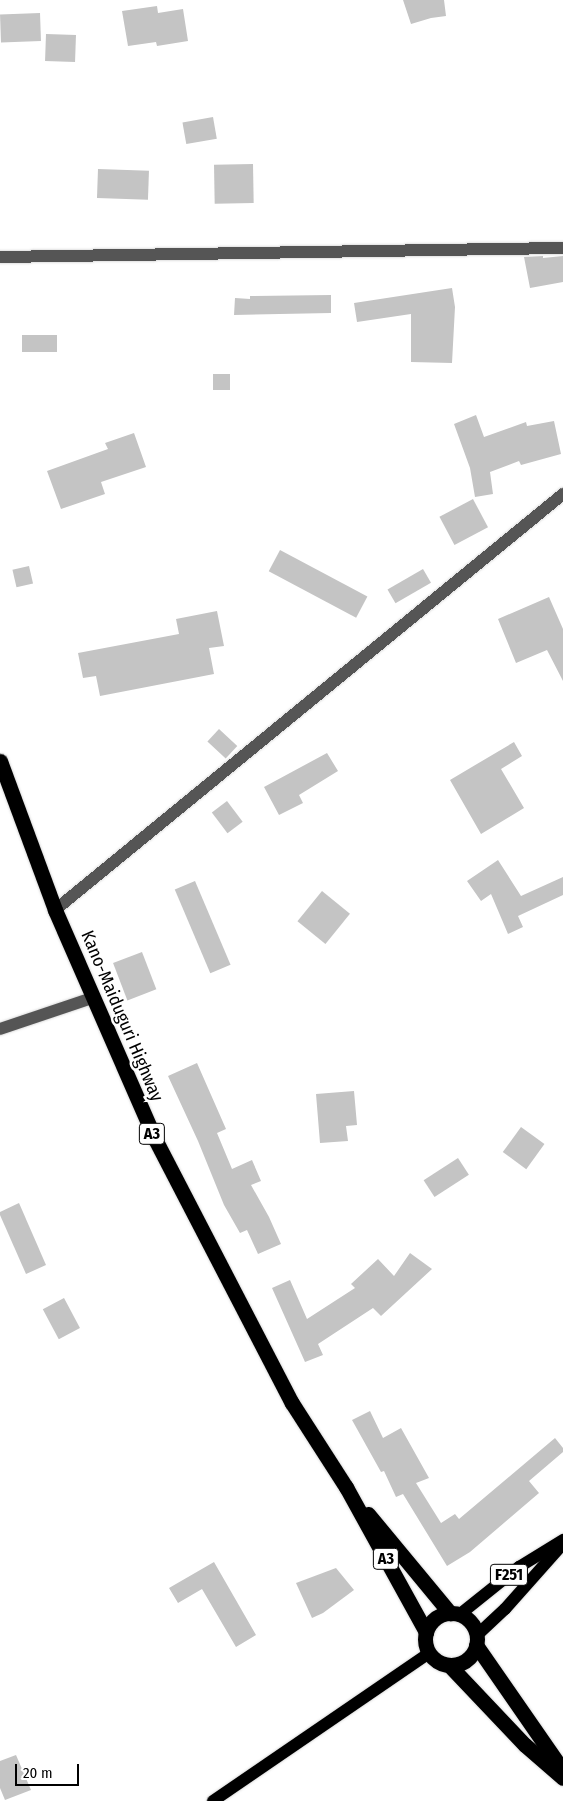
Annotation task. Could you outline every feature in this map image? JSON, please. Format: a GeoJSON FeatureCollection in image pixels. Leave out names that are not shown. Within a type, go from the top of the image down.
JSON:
{"type":"FeatureCollection","features":[{"type":"Feature","properties":{"kind":"highway","name":"Kano-Maiduguri Highway"},"geometry":{"type":"LineString","coordinates":[[0,761],[56,910],[92,998],[155,1139],[292,1403],[346,1487],[426,1632]]}},
{"type":"Feature","properties":{"kind":"highway","name":"Kano-Maiduguri Highway"},"geometry":{"type":"LineString","coordinates":[[346,1487],[455,1614]]}},
{"type":"Feature","properties":{"kind":"highway"},"geometry":{"type":"LineString","coordinates":[[426,1632],[434,1619],[455,1614]]}},
{"type":"Feature","properties":{"kind":"highway","name":"A3"},"geometry":{"type":"LineString","coordinates":[[455,1614],[468,1620],[476,1640],[563,1770]]}},
{"type":"Feature","properties":{"kind":"highway","name":"A3"},"geometry":{"type":"LineString","coordinates":[[426,1632],[425,1644],[429,1653]]}},
{"type":"Feature","properties":{"kind":"highway"},"geometry":{"type":"LineString","coordinates":[[450,1665],[466,1660],[476,1640]]}},
{"type":"Feature","properties":{"kind":"highway"},"geometry":{"type":"LineString","coordinates":[[429,1653],[435,1660],[450,1665],[525,1745],[563,1778]]}},
{"type":"Feature","properties":{"kind":"main road","name":"F251"},"geometry":{"type":"LineString","coordinates":[[455,1614],[519,1568],[563,1542]]}},
{"type":"Feature","properties":{"kind":"main road","name":"F251"},"geometry":{"type":"LineString","coordinates":[[476,1640],[563,1542]]}},
{"type":"Feature","properties":{"kind":"main road"},"geometry":{"type":"LineString","coordinates":[[213,1801],[429,1653]]}},
{"type":"Feature","properties":{"kind":"street"},"geometry":{"type":"LineString","coordinates":[[0,257],[563,248]]}},
{"type":"Feature","properties":{"kind":"street"},"geometry":{"type":"LineString","coordinates":[[56,910],[563,494]]}},
{"type":"Feature","properties":{"kind":"street"},"geometry":{"type":"LineString","coordinates":[[0,1029],[92,998]]}},
{"type":"Feature","properties":{"kind":"building"},"geometry":{"type":"Polygon","coordinates":[[[403,0],[444,0],[446,16],[411,24],[403,0]]]}},
{"type":"Feature","properties":{"kind":"building"},"geometry":{"type":"Polygon","coordinates":[[[157,6],[158,13],[183,9],[188,41],[157,46],[156,42],[128,46],[122,11],[157,6]]]}},
{"type":"Feature","properties":{"kind":"building"},"geometry":{"type":"Polygon","coordinates":[[[40,13],[41,41],[1,42],[0,14],[40,13]]]}},
{"type":"Feature","properties":{"kind":"building"},"geometry":{"type":"Polygon","coordinates":[[[46,34],[76,35],[75,62],[45,61],[46,34]]]}},
{"type":"Feature","properties":{"kind":"building"},"geometry":{"type":"Polygon","coordinates":[[[213,117],[217,139],[186,144],[182,122],[213,117]]]}},
{"type":"Feature","properties":{"kind":"building"},"geometry":{"type":"Polygon","coordinates":[[[253,164],[254,203],[215,204],[214,165],[253,164]]]}},
{"type":"Feature","properties":{"kind":"building"},"geometry":{"type":"Polygon","coordinates":[[[98,169],[149,171],[148,200],[97,198],[98,169]]]}},
{"type":"Feature","properties":{"kind":"building"},"geometry":{"type":"Polygon","coordinates":[[[543,256],[543,258],[563,256],[563,282],[530,288],[524,257],[543,256]]]}},
{"type":"Feature","properties":{"kind":"building"},"geometry":{"type":"Polygon","coordinates":[[[452,288],[455,307],[452,363],[411,362],[411,314],[357,322],[354,303],[452,288]]]}},
{"type":"Feature","properties":{"kind":"building"},"geometry":{"type":"Polygon","coordinates":[[[331,295],[331,313],[234,315],[235,298],[250,299],[250,296],[331,295]]]}},
{"type":"Feature","properties":{"kind":"building"},"geometry":{"type":"Polygon","coordinates":[[[22,335],[57,335],[57,352],[22,352],[22,335]]]}},
{"type":"Feature","properties":{"kind":"building"},"geometry":{"type":"Polygon","coordinates":[[[213,374],[230,374],[230,390],[213,390],[213,374]]]}},
{"type":"Feature","properties":{"kind":"building"},"geometry":{"type":"Polygon","coordinates":[[[476,415],[484,437],[526,422],[527,426],[554,421],[561,454],[521,465],[519,461],[490,472],[493,494],[475,497],[470,468],[454,424],[476,415]]]}},
{"type":"Feature","properties":{"kind":"building"},"geometry":{"type":"Polygon","coordinates":[[[134,433],[146,467],[101,482],[105,494],[61,509],[47,471],[108,449],[105,443],[134,433]]]}},
{"type":"Feature","properties":{"kind":"building"},"geometry":{"type":"Polygon","coordinates":[[[473,499],[488,527],[454,545],[439,517],[473,499]]]}},
{"type":"Feature","properties":{"kind":"building"},"geometry":{"type":"Polygon","coordinates":[[[280,550],[367,596],[356,618],[269,571],[280,550]]]}},
{"type":"Feature","properties":{"kind":"building"},"geometry":{"type":"Polygon","coordinates":[[[29,566],[33,584],[16,587],[12,570],[29,566]]]}},
{"type":"Feature","properties":{"kind":"building"},"geometry":{"type":"Polygon","coordinates":[[[423,569],[431,583],[395,603],[387,590],[423,569]]]}},
{"type":"Feature","properties":{"kind":"building"},"geometry":{"type":"Polygon","coordinates":[[[549,597],[563,629],[563,681],[547,650],[516,663],[498,619],[549,597]]]}},
{"type":"Feature","properties":{"kind":"building"},"geometry":{"type":"Polygon","coordinates":[[[217,611],[224,646],[209,648],[214,674],[100,696],[96,676],[83,678],[78,653],[179,634],[176,619],[217,611]]]}},
{"type":"Feature","properties":{"kind":"building"},"geometry":{"type":"Polygon","coordinates":[[[219,729],[237,746],[226,758],[207,741],[219,729]]]}},
{"type":"Feature","properties":{"kind":"building"},"geometry":{"type":"Polygon","coordinates":[[[514,742],[522,756],[501,769],[524,808],[481,834],[450,780],[514,742]]]}},
{"type":"Feature","properties":{"kind":"building"},"geometry":{"type":"Polygon","coordinates":[[[327,753],[338,771],[299,795],[303,803],[279,815],[264,787],[327,753]]]}},
{"type":"Feature","properties":{"kind":"building"},"geometry":{"type":"Polygon","coordinates":[[[227,801],[243,822],[227,833],[212,812],[227,801]]]}},
{"type":"Feature","properties":{"kind":"building"},"geometry":{"type":"Polygon","coordinates":[[[498,860],[521,896],[563,877],[563,895],[518,916],[523,927],[508,934],[491,894],[481,901],[467,881],[498,860]]]}},
{"type":"Feature","properties":{"kind":"building"},"geometry":{"type":"Polygon","coordinates":[[[195,881],[231,965],[210,973],[175,890],[195,881]]]}},
{"type":"Feature","properties":{"kind":"building"},"geometry":{"type":"Polygon","coordinates":[[[322,891],[350,914],[325,944],[297,921],[322,891]]]}},
{"type":"Feature","properties":{"kind":"building"},"geometry":{"type":"Polygon","coordinates":[[[142,952],[156,989],[127,1000],[113,963],[142,952]]]}},
{"type":"Feature","properties":{"kind":"building"},"geometry":{"type":"Polygon","coordinates":[[[197,1063],[226,1129],[217,1133],[232,1169],[252,1160],[261,1181],[251,1185],[269,1217],[281,1244],[258,1254],[247,1230],[240,1233],[224,1205],[198,1141],[168,1076],[197,1063]]]}},
{"type":"Feature","properties":{"kind":"building"},"geometry":{"type":"Polygon","coordinates":[[[354,1091],[357,1125],[346,1126],[348,1141],[320,1143],[316,1094],[354,1091]]]}},
{"type":"Feature","properties":{"kind":"building"},"geometry":{"type":"Polygon","coordinates":[[[521,1127],[544,1144],[526,1169],[503,1152],[521,1127]]]}},
{"type":"Feature","properties":{"kind":"building"},"geometry":{"type":"Polygon","coordinates":[[[458,1158],[469,1175],[435,1197],[424,1180],[458,1158]]]}},
{"type":"Feature","properties":{"kind":"building"},"geometry":{"type":"Polygon","coordinates":[[[19,1203],[46,1265],[26,1274],[0,1215],[0,1212],[19,1203]]]}},
{"type":"Feature","properties":{"kind":"building"},"geometry":{"type":"Polygon","coordinates":[[[410,1253],[432,1269],[381,1316],[373,1308],[318,1344],[323,1355],[305,1362],[272,1288],[290,1280],[307,1319],[355,1288],[351,1284],[378,1259],[394,1276],[410,1253]]]}},
{"type":"Feature","properties":{"kind":"building"},"geometry":{"type":"Polygon","coordinates":[[[64,1298],[80,1328],[59,1339],[43,1309],[64,1298]]]}},
{"type":"Feature","properties":{"kind":"building"},"geometry":{"type":"Polygon","coordinates":[[[370,1411],[383,1438],[401,1428],[429,1478],[416,1483],[441,1523],[455,1514],[459,1519],[555,1438],[563,1448],[563,1452],[529,1481],[539,1493],[470,1552],[447,1566],[403,1494],[396,1497],[384,1471],[381,1472],[352,1420],[370,1411]]]}},
{"type":"Feature","properties":{"kind":"building"},"geometry":{"type":"Polygon","coordinates":[[[214,1562],[256,1635],[236,1647],[202,1589],[178,1603],[169,1588],[214,1562]]]}},
{"type":"Feature","properties":{"kind":"building"},"geometry":{"type":"Polygon","coordinates":[[[336,1568],[354,1590],[323,1613],[312,1618],[296,1583],[336,1568]]]}},
{"type":"Feature","properties":{"kind":"building"},"geometry":{"type":"Polygon","coordinates":[[[16,1755],[31,1790],[5,1800],[0,1788],[0,1761],[16,1755]]]}}]}
